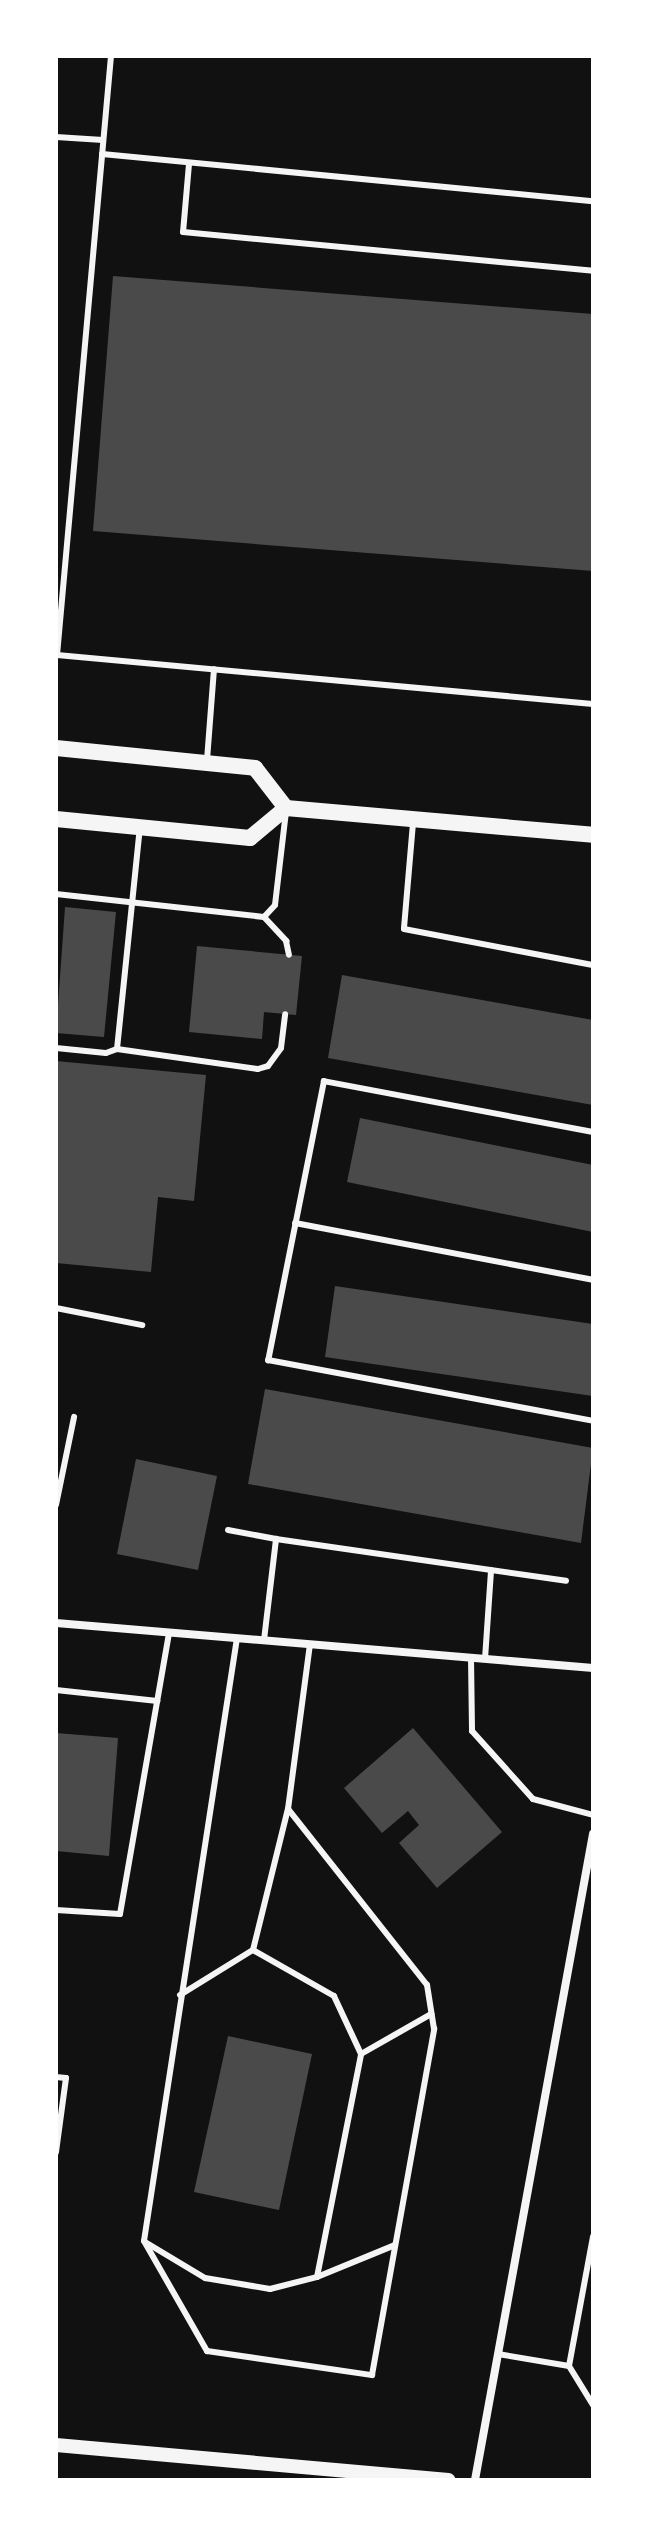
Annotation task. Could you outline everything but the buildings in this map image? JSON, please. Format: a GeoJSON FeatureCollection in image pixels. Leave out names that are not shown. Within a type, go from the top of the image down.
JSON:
{"type":"FeatureCollection","features":[{"type":"Feature","properties":{"kind":"main road"},"geometry":{"type":"LineString","coordinates":[[56,748],[255,768],[286,808]]}},
{"type":"Feature","properties":{"kind":"main road"},"geometry":{"type":"LineString","coordinates":[[56,819],[250,838],[286,808],[593,835]]}},
{"type":"Feature","properties":{"kind":"street"},"geometry":{"type":"LineString","coordinates":[[56,1623],[593,1668]]}},
{"type":"Feature","properties":{"kind":"street"},"geometry":{"type":"LineString","coordinates":[[475,2480],[593,1834]]}},
{"type":"Feature","properties":{"kind":"street"},"geometry":{"type":"LineString","coordinates":[[56,2445],[448,2480]]}},
{"type":"Feature","properties":{"kind":"lane"},"geometry":{"type":"LineString","coordinates":[[111,56],[57,655],[593,704]]}},
{"type":"Feature","properties":{"kind":"lane"},"geometry":{"type":"LineString","coordinates":[[56,137],[103,140]]}},
{"type":"Feature","properties":{"kind":"lane"},"geometry":{"type":"LineString","coordinates":[[102,154],[593,201]]}},
{"type":"Feature","properties":{"kind":"lane"},"geometry":{"type":"LineString","coordinates":[[189,164],[183,232],[593,271]]}},
{"type":"Feature","properties":{"kind":"lane"},"geometry":{"type":"LineString","coordinates":[[207,763],[214,669]]}},
{"type":"Feature","properties":{"kind":"lane"},"geometry":{"type":"LineString","coordinates":[[264,917],[275,905],[286,808]]}},
{"type":"Feature","properties":{"kind":"lane"},"geometry":{"type":"LineString","coordinates":[[413,819],[404,929],[593,965]]}},
{"type":"Feature","properties":{"kind":"lane"},"geometry":{"type":"LineString","coordinates":[[117,1049],[140,827]]}},
{"type":"Feature","properties":{"kind":"lane"},"geometry":{"type":"LineString","coordinates":[[56,894],[264,917],[286,941],[289,955]]}},
{"type":"Feature","properties":{"kind":"lane"},"geometry":{"type":"LineString","coordinates":[[56,1048],[106,1053],[117,1049],[258,1069],[268,1066],[281,1048],[285,1014]]}},
{"type":"Feature","properties":{"kind":"lane"},"geometry":{"type":"LineString","coordinates":[[593,1132],[324,1081],[268,1360],[593,1421]]}},
{"type":"Feature","properties":{"kind":"lane"},"geometry":{"type":"LineString","coordinates":[[295,1223],[593,1280]]}},
{"type":"Feature","properties":{"kind":"lane"},"geometry":{"type":"LineString","coordinates":[[56,1308],[142,1325]]}},
{"type":"Feature","properties":{"kind":"lane"},"geometry":{"type":"LineString","coordinates":[[56,1505],[74,1417]]}},
{"type":"Feature","properties":{"kind":"lane"},"geometry":{"type":"LineString","coordinates":[[228,1530],[566,1581]]}},
{"type":"Feature","properties":{"kind":"lane"},"geometry":{"type":"LineString","coordinates":[[264,1640],[276,1539]]}},
{"type":"Feature","properties":{"kind":"lane"},"geometry":{"type":"LineString","coordinates":[[485,1659],[491,1570]]}},
{"type":"Feature","properties":{"kind":"lane"},"geometry":{"type":"LineString","coordinates":[[56,1910],[120,1914],[169,1632]]}},
{"type":"Feature","properties":{"kind":"lane"},"geometry":{"type":"LineString","coordinates":[[237,1638],[144,2241],[207,2351],[372,2375],[434,2029],[427,1985],[288,1809]]}},
{"type":"Feature","properties":{"kind":"lane"},"geometry":{"type":"LineString","coordinates":[[180,1995],[253,1950],[288,1809],[310,1644]]}},
{"type":"Feature","properties":{"kind":"lane"},"geometry":{"type":"LineString","coordinates":[[471,1658],[472,1731],[533,1799],[593,1815]]}},
{"type":"Feature","properties":{"kind":"lane"},"geometry":{"type":"LineString","coordinates":[[56,1690],[157,1701]]}},
{"type":"Feature","properties":{"kind":"lane"},"geometry":{"type":"LineString","coordinates":[[253,1950],[334,1996],[361,2054],[317,2277]]}},
{"type":"Feature","properties":{"kind":"lane"},"geometry":{"type":"LineString","coordinates":[[361,2054],[431,2014]]}},
{"type":"Feature","properties":{"kind":"lane"},"geometry":{"type":"LineString","coordinates":[[56,2077],[66,2078],[56,2152]]}},
{"type":"Feature","properties":{"kind":"lane"},"geometry":{"type":"LineString","coordinates":[[593,2236],[569,2366],[593,2405]]}},
{"type":"Feature","properties":{"kind":"lane"},"geometry":{"type":"LineString","coordinates":[[144,2241],[205,2278],[270,2289],[317,2277],[395,2245]]}},
{"type":"Feature","properties":{"kind":"lane"},"geometry":{"type":"LineString","coordinates":[[498,2354],[569,2366]]}}]}
